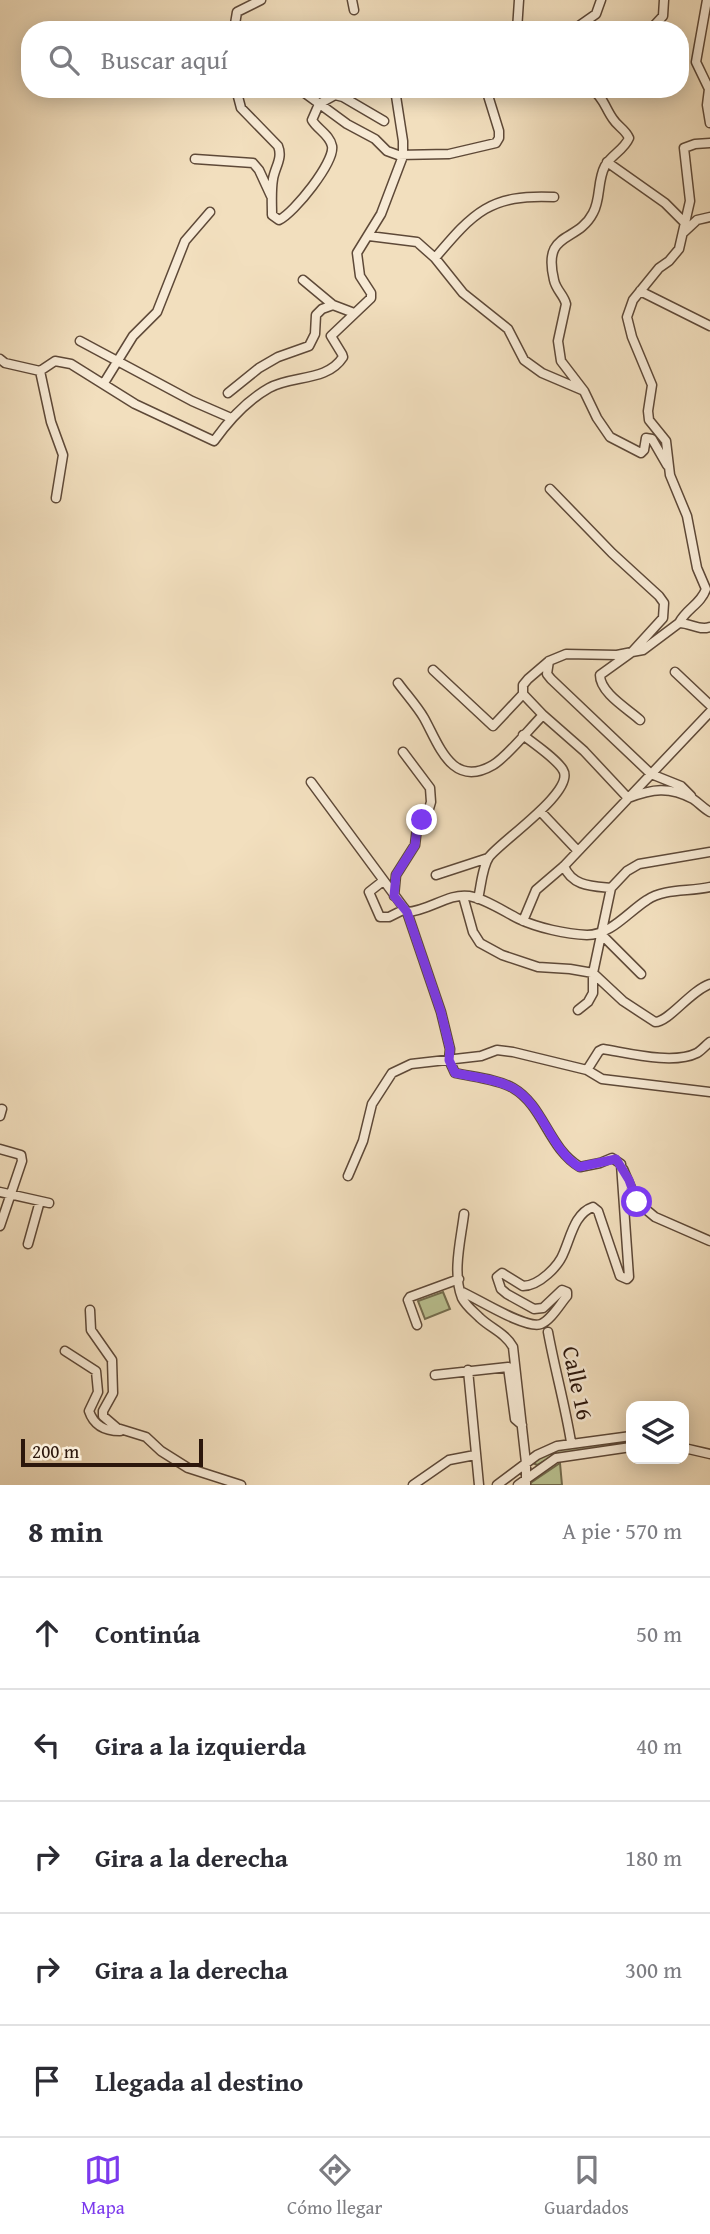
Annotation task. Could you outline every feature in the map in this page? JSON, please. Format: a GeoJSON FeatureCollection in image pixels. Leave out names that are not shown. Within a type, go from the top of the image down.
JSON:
{"type":"FeatureCollection","features":[{"type":"Feature","properties":{"kind":"street"},"geometry":{"type":"LineString","coordinates":[[236,21],[237,12],[261,0]]}},
{"type":"Feature","properties":{"kind":"street"},"geometry":{"type":"LineString","coordinates":[[352,0],[354,10]]}},
{"type":"Feature","properties":{"kind":"street"},"geometry":{"type":"LineString","coordinates":[[518,21],[519,0]]}},
{"type":"Feature","properties":{"kind":"street"},"geometry":{"type":"LineString","coordinates":[[588,21],[596,14],[601,0]]}},
{"type":"Feature","properties":{"kind":"street"},"geometry":{"type":"LineString","coordinates":[[658,21],[663,16],[664,0]]}},
{"type":"Feature","properties":{"kind":"street"},"geometry":{"type":"LineString","coordinates":[[706,2],[696,62],[709,89],[707,105],[710,123]]}},
{"type":"Feature","properties":{"kind":"street"},"geometry":{"type":"LineString","coordinates":[[238,98],[241,108],[281,152],[273,181],[272,215],[283,219],[298,204],[332,158],[330,139],[312,120],[318,104],[329,98]]}},
{"type":"Feature","properties":{"kind":"street"},"geometry":{"type":"LineString","coordinates":[[311,98],[347,124],[375,139],[387,151],[403,156],[449,154],[496,143],[499,131],[489,98]]}},
{"type":"Feature","properties":{"kind":"street"},"geometry":{"type":"LineString","coordinates":[[345,98],[384,121]]}},
{"type":"Feature","properties":{"kind":"street"},"geometry":{"type":"LineString","coordinates":[[0,359],[5,363],[40,370],[62,360],[135,404],[214,441],[231,418],[270,387],[326,372],[335,367],[343,357],[331,335],[371,298],[371,293],[360,276],[357,259],[360,247],[369,236],[388,198],[396,169],[403,156],[396,98]]}},
{"type":"Feature","properties":{"kind":"street"},"geometry":{"type":"LineString","coordinates":[[433,670],[493,726],[523,694],[523,685],[528,679],[549,661],[566,654],[617,655],[643,650],[679,623],[689,609],[703,598],[706,589],[696,568],[687,516],[652,439],[646,438],[641,453],[610,438],[584,391],[561,361],[558,341],[566,304],[554,283],[551,264],[557,243],[574,232],[593,213],[603,170],[629,138],[624,129],[612,119],[603,98]]}},
{"type":"Feature","properties":{"kind":"street"},"geometry":{"type":"LineString","coordinates":[[670,475],[666,441],[649,420],[652,385],[627,317],[629,308],[640,291],[679,249],[690,201],[684,148],[710,143]]}},
{"type":"Feature","properties":{"kind":"street"},"geometry":{"type":"LineString","coordinates":[[195,159],[253,163],[272,199]]}},
{"type":"Feature","properties":{"kind":"street"},"geometry":{"type":"LineString","coordinates":[[607,162],[665,203],[684,228]]}},
{"type":"Feature","properties":{"kind":"street"},"geometry":{"type":"LineString","coordinates":[[435,258],[464,223],[484,208],[531,196],[554,197]]}},
{"type":"Feature","properties":{"kind":"street"},"geometry":{"type":"LineString","coordinates":[[104,383],[133,336],[157,312],[185,241],[210,212]]}},
{"type":"Feature","properties":{"kind":"street"},"geometry":{"type":"LineString","coordinates":[[684,228],[697,220],[710,217]]}},
{"type":"Feature","properties":{"kind":"street"},"geometry":{"type":"LineString","coordinates":[[369,236],[417,243],[435,258],[463,293],[508,329],[524,360],[542,373],[584,391]]}},
{"type":"Feature","properties":{"kind":"street"},"geometry":{"type":"LineString","coordinates":[[303,280],[333,305],[355,313]]}},
{"type":"Feature","properties":{"kind":"street"},"geometry":{"type":"LineString","coordinates":[[640,291],[710,326]]}},
{"type":"Feature","properties":{"kind":"street"},"geometry":{"type":"LineString","coordinates":[[228,393],[269,363],[309,346],[316,334],[316,316],[322,309],[333,305]]}},
{"type":"Feature","properties":{"kind":"street"},"geometry":{"type":"LineString","coordinates":[[80,341],[192,401],[231,418]]}},
{"type":"Feature","properties":{"kind":"street"},"geometry":{"type":"LineString","coordinates":[[40,370],[51,422],[63,456],[56,498]]}},
{"type":"Feature","properties":{"kind":"street"},"geometry":{"type":"LineString","coordinates":[[550,489],[664,603],[663,618],[632,652],[600,676],[604,688],[640,720]]}},
{"type":"Feature","properties":{"kind":"street"},"geometry":{"type":"LineString","coordinates":[[679,623],[703,629],[710,627]]}},
{"type":"Feature","properties":{"kind":"street"},"geometry":{"type":"LineString","coordinates":[[549,661],[547,674],[551,679],[651,774],[681,786],[701,807],[710,812]]}},
{"type":"Feature","properties":{"kind":"street"},"geometry":{"type":"LineString","coordinates":[[675,672],[710,705]]}},
{"type":"Feature","properties":{"kind":"street"},"geometry":{"type":"LineString","coordinates":[[398,683],[422,714],[454,768],[465,771],[479,771],[494,765],[543,715]]}},
{"type":"Feature","properties":{"kind":"street"},"geometry":{"type":"LineString","coordinates":[[523,694],[628,797]]}},
{"type":"Feature","properties":{"kind":"street"},"geometry":{"type":"LineString","coordinates":[[523,921],[536,890],[564,866],[710,712]]}},
{"type":"Feature","properties":{"kind":"street"},"geometry":{"type":"LineString","coordinates":[[436,875],[488,858],[562,787],[565,774],[563,769],[523,735]]}},
{"type":"Feature","properties":{"kind":"street"},"geometry":{"type":"LineString","coordinates":[[394,896],[396,875],[415,845],[417,828],[431,802],[430,788],[403,752]]}},
{"type":"Feature","properties":{"kind":"street"},"geometry":{"type":"LineString","coordinates":[[311,782],[406,910],[441,1012],[450,1049],[449,1060],[455,1073],[513,1088],[532,1106],[557,1147],[573,1163],[579,1167],[587,1166],[612,1158],[621,1164],[637,1202],[655,1217],[710,1241]]}},
{"type":"Feature","properties":{"kind":"street"},"geometry":{"type":"LineString","coordinates":[[628,797],[653,789],[666,789],[696,801]]}},
{"type":"Feature","properties":{"kind":"street"},"geometry":{"type":"LineString","coordinates":[[540,811],[577,850]]}},
{"type":"Feature","properties":{"kind":"street"},"geometry":{"type":"LineString","coordinates":[[578,1010],[591,998],[600,933],[611,888],[639,864],[710,852]]}},
{"type":"Feature","properties":{"kind":"street"},"geometry":{"type":"LineString","coordinates":[[478,899],[488,858]]}},
{"type":"Feature","properties":{"kind":"street"},"geometry":{"type":"LineString","coordinates":[[564,866],[567,874],[582,885],[611,888]]}},
{"type":"Feature","properties":{"kind":"street"},"geometry":{"type":"LineString","coordinates":[[383,881],[369,892],[380,917],[388,918],[406,910],[414,912],[449,898],[463,896],[478,899],[523,921],[553,930],[587,934],[600,933],[649,898],[710,887]]}},
{"type":"Feature","properties":{"kind":"street"},"geometry":{"type":"LineString","coordinates":[[463,896],[473,932],[480,943],[502,955],[538,967],[593,974],[623,1001],[655,1022],[665,1020],[697,988],[710,984]]}},
{"type":"Feature","properties":{"kind":"street"},"geometry":{"type":"LineString","coordinates":[[600,933],[641,974]]}},
{"type":"Feature","properties":{"kind":"street"},"geometry":{"type":"LineString","coordinates":[[587,1070],[603,1049],[673,1058],[697,1053],[710,1042]]}},
{"type":"Feature","properties":{"kind":"street"},"geometry":{"type":"LineString","coordinates":[[348,1176],[363,1142],[372,1104],[392,1073],[411,1064],[481,1056],[497,1050],[587,1070],[602,1079],[710,1092]]}},
{"type":"Feature","properties":{"kind":"street"},"geometry":{"type":"LineString","coordinates":[[0,1149],[21,1155],[22,1161],[0,1226]]}},
{"type":"Feature","properties":{"kind":"street"},"geometry":{"type":"LineString","coordinates":[[460,1291],[500,1312],[534,1325],[543,1323],[567,1296],[567,1292],[562,1290],[543,1308],[534,1309],[507,1294],[501,1289],[496,1278],[502,1273],[523,1286],[538,1282],[563,1255],[572,1228],[585,1210],[593,1207],[598,1211],[615,1267],[620,1276],[627,1279],[629,1277],[621,1164]]}},
{"type":"Feature","properties":{"kind":"street"},"geometry":{"type":"LineString","coordinates":[[0,1192],[45,1202],[28,1244]]}},
{"type":"Feature","properties":{"kind":"street"},"geometry":{"type":"LineString","coordinates":[[464,1214],[460,1291],[467,1306],[510,1341],[516,1363],[527,1481]]}},
{"type":"Feature","properties":{"kind":"street"},"geometry":{"type":"LineString","coordinates":[[417,1325],[408,1300],[410,1297],[459,1279]]}},
{"type":"Feature","properties":{"kind":"street"},"geometry":{"type":"LineString","coordinates":[[90,1310],[91,1330],[112,1360],[113,1393],[103,1416],[117,1428],[146,1437],[161,1451],[188,1468],[242,1485]]}},
{"type":"Feature","properties":{"kind":"street","name":"Calle 16"},"geometry":{"type":"LineString","coordinates":[[548,1332],[571,1442]]}},
{"type":"Feature","properties":{"kind":"street"},"geometry":{"type":"LineString","coordinates":[[65,1351],[96,1371],[98,1392],[89,1411],[96,1424],[104,1429],[127,1430]]}},
{"type":"Feature","properties":{"kind":"street"},"geometry":{"type":"LineString","coordinates":[[435,1375],[508,1367],[515,1419],[522,1425]]}},
{"type":"Feature","properties":{"kind":"street"},"geometry":{"type":"LineString","coordinates":[[468,1370],[479,1485]]}},
{"type":"Feature","properties":{"kind":"street"},"geometry":{"type":"LineString","coordinates":[[497,1485],[548,1449],[571,1442],[626,1436]]}},
{"type":"Feature","properties":{"kind":"street"},"geometry":{"type":"LineString","coordinates":[[517,1485],[527,1481],[556,1458],[626,1448]]}},
{"type":"Feature","properties":{"kind":"street"},"geometry":{"type":"LineString","coordinates":[[689,1449],[710,1454]]}},
{"type":"Feature","properties":{"kind":"street"},"geometry":{"type":"LineString","coordinates":[[413,1485],[449,1460],[475,1455]]}},
{"type":"Feature","properties":{"kind":"green space"},"geometry":{"type":"Polygon","coordinates":[[[443,1292],[450,1309],[425,1319],[418,1301],[443,1292]]]}},
{"type":"Feature","properties":{"kind":"green space"},"geometry":{"type":"Polygon","coordinates":[[[626,1439],[626,1446],[583,1450],[559,1455],[537,1465],[533,1463],[547,1451],[626,1439]]]}},
{"type":"Feature","properties":{"kind":"green space"},"geometry":{"type":"Polygon","coordinates":[[[560,1463],[562,1485],[529,1485],[529,1484],[560,1463]]]}},
{"type":"Feature","properties":{"kind":"route"},"geometry":{"type":"LineString","coordinates":[[422,820],[417,828],[415,845],[396,875],[394,896],[407,912],[427,969],[450,1049],[449,1060],[455,1073],[513,1088],[532,1106],[557,1147],[579,1167],[612,1158],[619,1161],[637,1202]]}}]}
